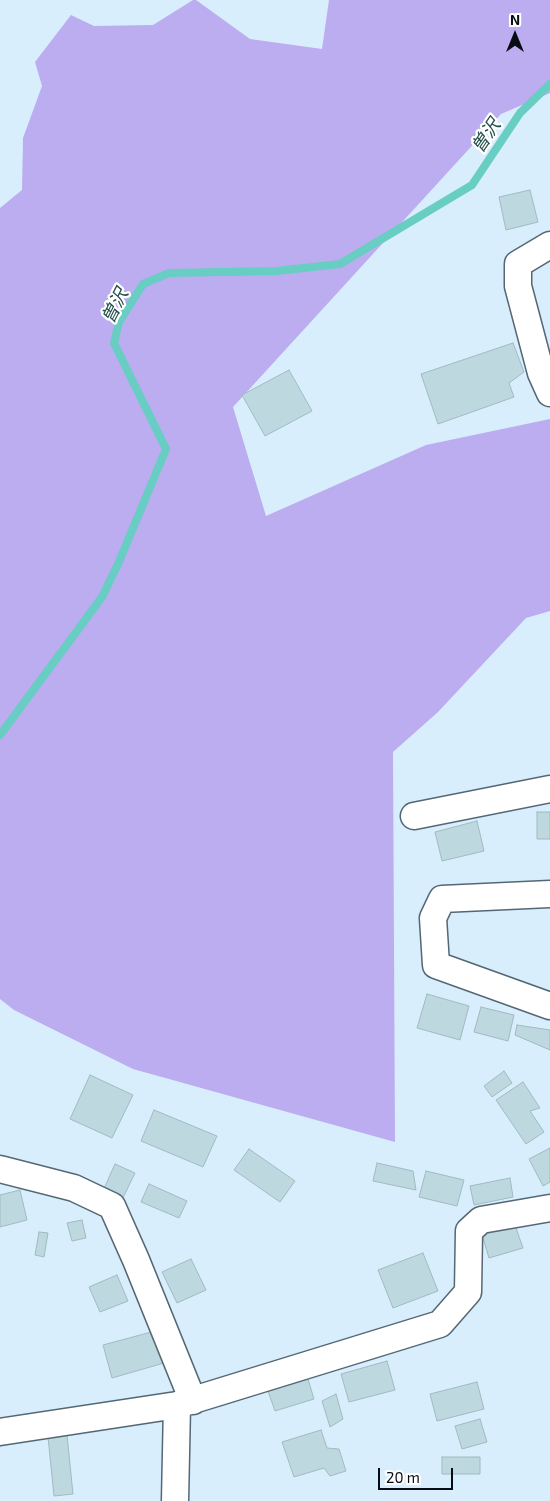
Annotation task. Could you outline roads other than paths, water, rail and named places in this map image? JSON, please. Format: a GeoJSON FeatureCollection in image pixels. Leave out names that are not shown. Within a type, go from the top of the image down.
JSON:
{"type":"FeatureCollection","features":[{"type":"Feature","properties":{"kind":"street"},"geometry":{"type":"LineString","coordinates":[[550,245],[518,264],[518,286],[541,372],[550,393]]}},
{"type":"Feature","properties":{"kind":"street"},"geometry":{"type":"LineString","coordinates":[[414,816],[550,788]]}},
{"type":"Feature","properties":{"kind":"street"},"geometry":{"type":"LineString","coordinates":[[550,894],[442,899],[433,918],[436,965],[550,1006]]}},
{"type":"Feature","properties":{"kind":"street"},"geometry":{"type":"LineString","coordinates":[[0,1169],[74,1188],[112,1206],[136,1260],[185,1403],[175,1501]]}},
{"type":"Feature","properties":{"kind":"street"},"geometry":{"type":"LineString","coordinates":[[0,1432],[185,1403],[440,1324],[468,1292],[470,1231],[481,1220],[550,1208]]}},
{"type":"Feature","properties":{"kind":"waterway","name":"曽沢"},"geometry":{"type":"LineString","coordinates":[[0,735],[102,597],[118,564],[166,449],[114,343],[119,322],[143,284],[169,273],[276,271],[340,264],[472,185],[520,113],[550,84]]}}]}
